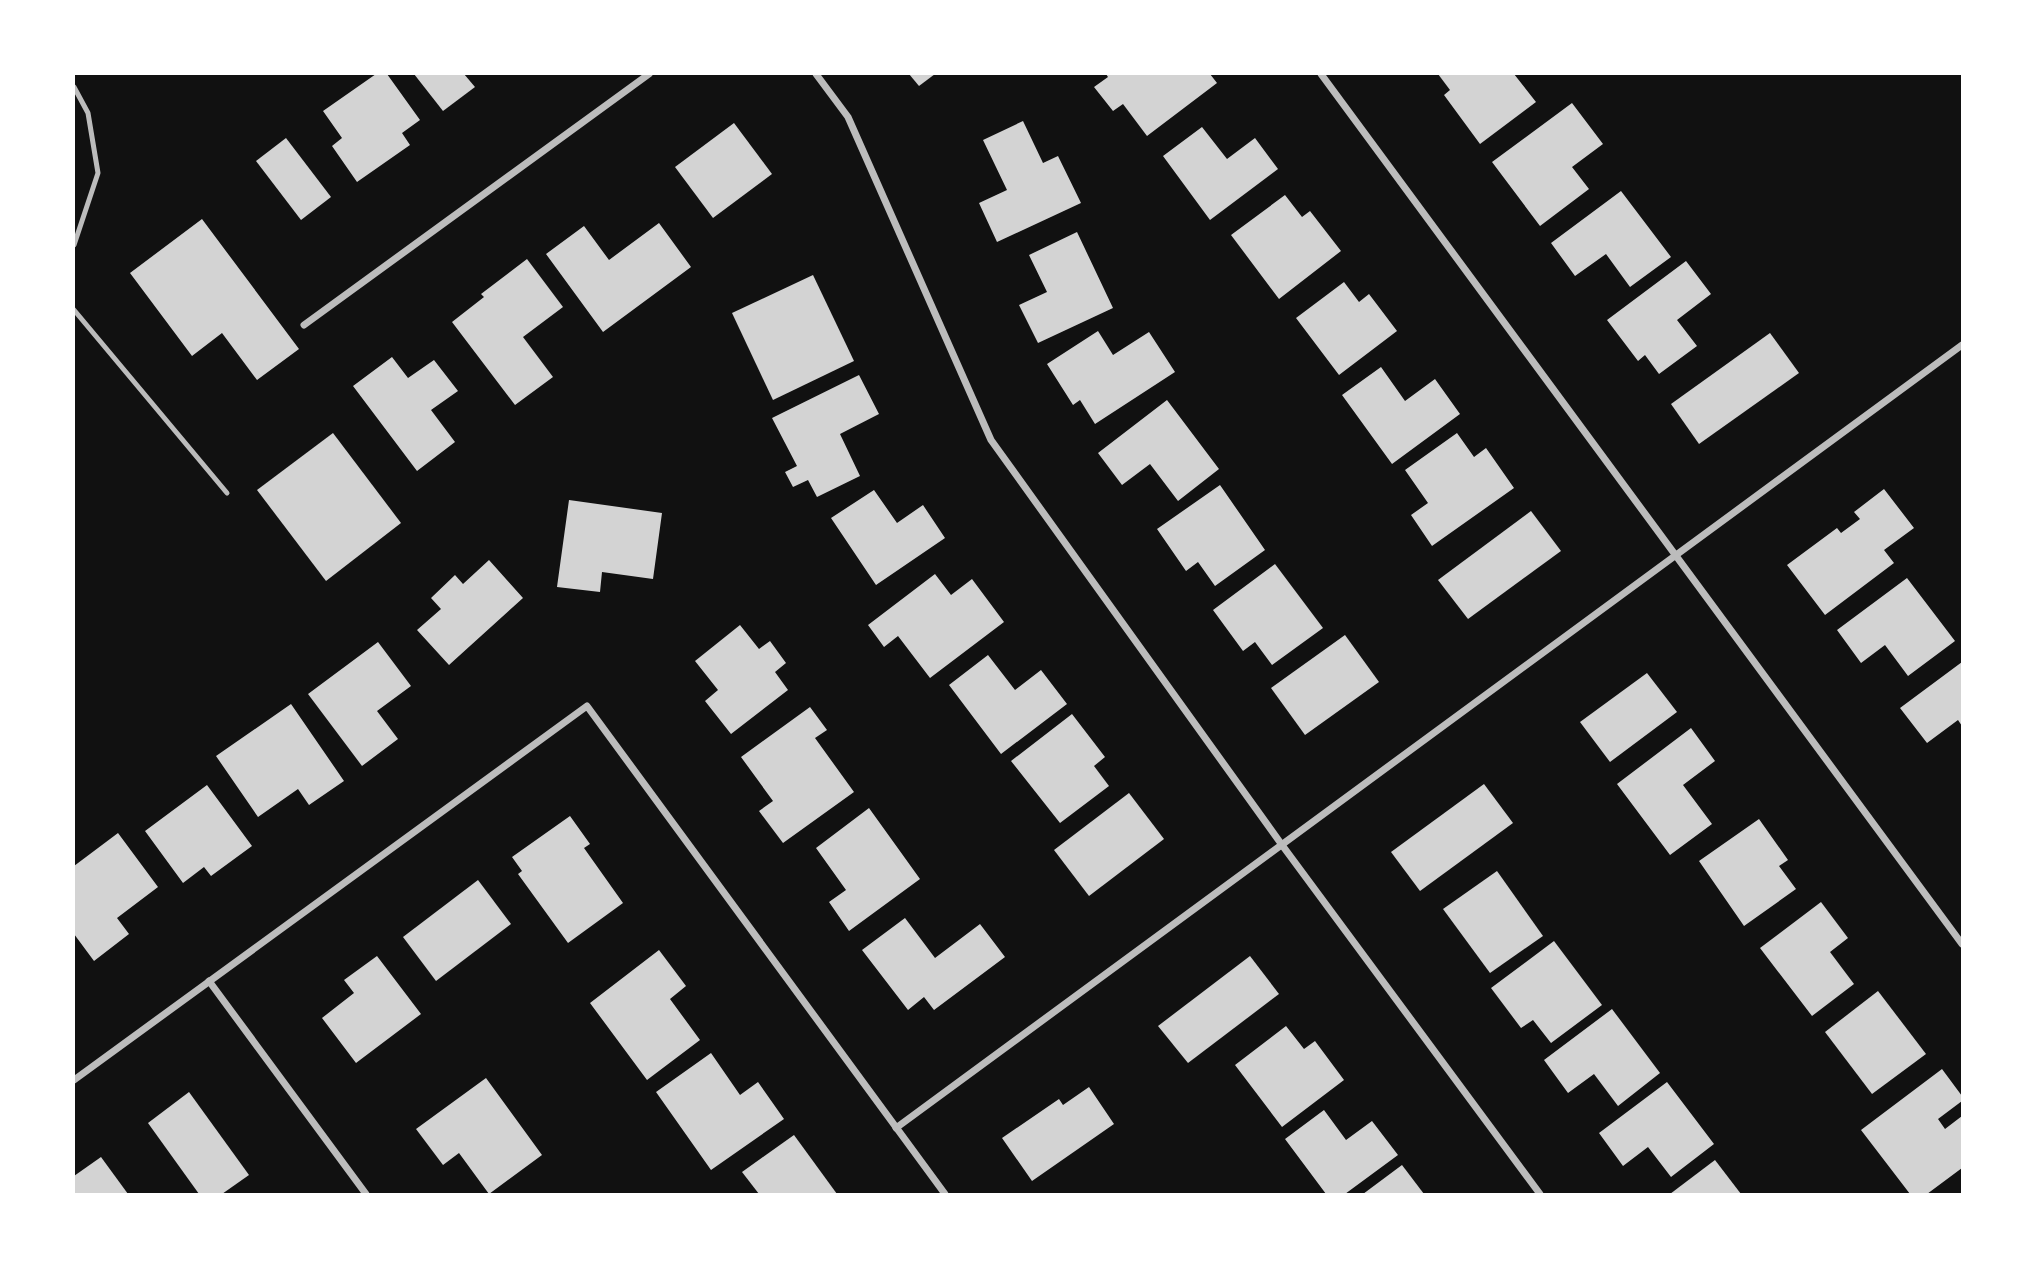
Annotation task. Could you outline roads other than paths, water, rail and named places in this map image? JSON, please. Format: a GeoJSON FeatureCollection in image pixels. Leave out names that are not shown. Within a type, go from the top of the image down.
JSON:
{"type":"FeatureCollection","features":[{"type":"Feature","properties":{"kind":"street"},"geometry":{"type":"LineString","coordinates":[[304,325],[649,74]]}},
{"type":"Feature","properties":{"kind":"street"},"geometry":{"type":"LineString","coordinates":[[816,74],[848,117],[991,440],[1282,845],[1539,1195]]}},
{"type":"Feature","properties":{"kind":"street"},"geometry":{"type":"LineString","coordinates":[[1321,74],[1962,944]]}},
{"type":"Feature","properties":{"kind":"street"},"geometry":{"type":"LineString","coordinates":[[896,1128],[1962,345]]}},
{"type":"Feature","properties":{"kind":"street"},"geometry":{"type":"LineString","coordinates":[[74,1080],[587,706],[945,1195]]}},
{"type":"Feature","properties":{"kind":"street"},"geometry":{"type":"LineString","coordinates":[[209,981],[366,1195]]}},
{"type":"Feature","properties":{"kind":"lane"},"geometry":{"type":"LineString","coordinates":[[74,87],[88,113],[98,173],[74,245]]}},
{"type":"Feature","properties":{"kind":"lane"},"geometry":{"type":"LineString","coordinates":[[74,310],[227,493]]}}]}
